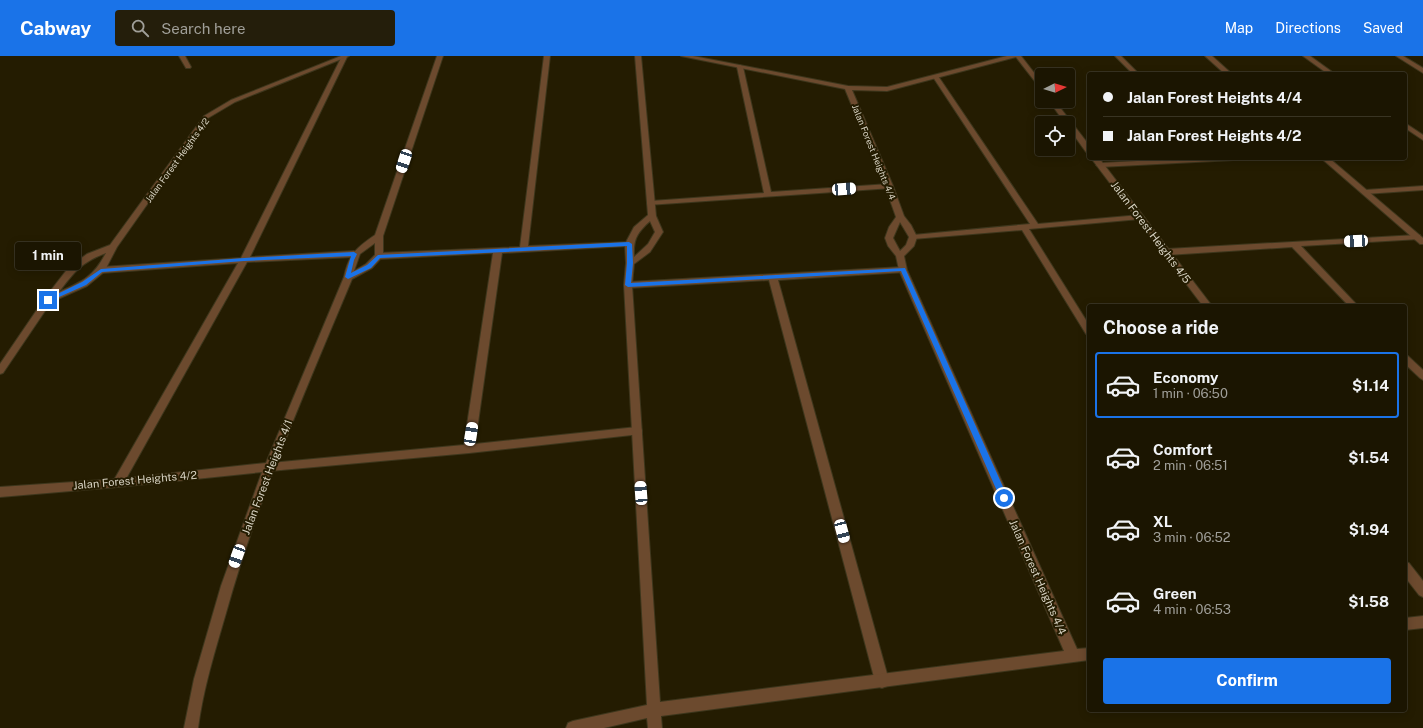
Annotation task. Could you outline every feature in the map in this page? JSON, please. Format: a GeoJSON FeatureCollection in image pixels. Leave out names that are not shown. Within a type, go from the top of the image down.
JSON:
{"type":"FeatureCollection","features":[{"type":"Feature","properties":{"kind":"street"},"geometry":{"type":"LineString","coordinates":[[182,56],[188,67]]}},
{"type":"Feature","properties":{"kind":"street"},"geometry":{"type":"LineString","coordinates":[[118,483],[244,260],[345,56]]}},
{"type":"Feature","properties":{"kind":"street","name":"Jalan Forest Heights 4/2"},"geometry":{"type":"LineString","coordinates":[[48,300],[84,284],[101,270],[113,247],[206,117],[233,101],[345,56]]}},
{"type":"Feature","properties":{"kind":"street"},"geometry":{"type":"LineString","coordinates":[[348,277],[369,266],[378,256],[379,236],[440,56]]}},
{"type":"Feature","properties":{"kind":"street"},"geometry":{"type":"LineString","coordinates":[[524,249],[547,56]]}},
{"type":"Feature","properties":{"kind":"street"},"geometry":{"type":"LineString","coordinates":[[630,263],[644,254],[652,246],[659,232],[652,216],[638,56]]}},
{"type":"Feature","properties":{"kind":"street"},"geometry":{"type":"LineString","coordinates":[[684,56],[848,88],[866,89],[887,89],[1014,56]]}},
{"type":"Feature","properties":{"kind":"street"},"geometry":{"type":"LineString","coordinates":[[1018,56],[1035,78]]}},
{"type":"Feature","properties":{"kind":"street"},"geometry":{"type":"LineString","coordinates":[[1118,56],[1134,72]]}},
{"type":"Feature","properties":{"kind":"street"},"geometry":{"type":"LineString","coordinates":[[1208,56],[1227,72]]}},
{"type":"Feature","properties":{"kind":"street"},"geometry":{"type":"LineString","coordinates":[[1306,56],[1329,72]]}},
{"type":"Feature","properties":{"kind":"street"},"geometry":{"type":"LineString","coordinates":[[1399,56],[1423,71]]}},
{"type":"Feature","properties":{"kind":"street"},"geometry":{"type":"LineString","coordinates":[[740,67],[768,194]]}},
{"type":"Feature","properties":{"kind":"street"},"geometry":{"type":"LineString","coordinates":[[936,77],[1036,227]]}},
{"type":"Feature","properties":{"kind":"street","name":"Jalan Forest Heights 4/4"},"geometry":{"type":"LineString","coordinates":[[848,88],[889,186],[900,217],[907,225],[912,237]]}},
{"type":"Feature","properties":{"kind":"street"},"geometry":{"type":"LineString","coordinates":[[1057,108],[1087,147]]}},
{"type":"Feature","properties":{"kind":"street"},"geometry":{"type":"LineString","coordinates":[[1407,126],[1423,138]]}},
{"type":"Feature","properties":{"kind":"street"},"geometry":{"type":"LineString","coordinates":[[1098,161],[1139,160]]}},
{"type":"Feature","properties":{"kind":"street"},"geometry":{"type":"LineString","coordinates":[[1327,160],[1420,240]]}},
{"type":"Feature","properties":{"kind":"street","name":"Jalan Forest Heights 4/5"},"geometry":{"type":"LineString","coordinates":[[1098,161],[1206,304]]}},
{"type":"Feature","properties":{"kind":"street"},"geometry":{"type":"LineString","coordinates":[[651,203],[889,186]]}},
{"type":"Feature","properties":{"kind":"street"},"geometry":{"type":"LineString","coordinates":[[1364,192],[1423,188]]}},
{"type":"Feature","properties":{"kind":"street"},"geometry":{"type":"LineString","coordinates":[[652,216],[637,229],[629,244],[630,263],[628,285],[655,728]]}},
{"type":"Feature","properties":{"kind":"street","name":"Jalan Forest Heights 4/4"},"geometry":{"type":"LineString","coordinates":[[900,217],[893,226],[890,238],[892,246],[900,256],[903,270],[1073,656]]}},
{"type":"Feature","properties":{"kind":"street"},"geometry":{"type":"LineString","coordinates":[[900,256],[910,246],[912,237],[1140,218]]}},
{"type":"Feature","properties":{"kind":"street"},"geometry":{"type":"LineString","coordinates":[[1024,228],[1087,329]]}},
{"type":"Feature","properties":{"kind":"street"},"geometry":{"type":"LineString","coordinates":[[101,270],[354,254],[379,236]]}},
{"type":"Feature","properties":{"kind":"street"},"geometry":{"type":"LineString","coordinates":[[1167,252],[1294,244],[1420,240]]}},
{"type":"Feature","properties":{"kind":"street"},"geometry":{"type":"LineString","coordinates":[[378,256],[629,244]]}},
{"type":"Feature","properties":{"kind":"street"},"geometry":{"type":"LineString","coordinates":[[1294,244],[1352,304]]}},
{"type":"Feature","properties":{"kind":"street"},"geometry":{"type":"LineString","coordinates":[[0,371],[48,300],[72,269],[90,256],[113,247]]}},
{"type":"Feature","properties":{"kind":"street"},"geometry":{"type":"LineString","coordinates":[[469,449],[498,250]]}},
{"type":"Feature","properties":{"kind":"street","name":"Jalan Forest Heights 4/1"},"geometry":{"type":"LineString","coordinates":[[191,728],[194,703],[226,586],[270,467],[348,277],[351,260],[354,254]]}},
{"type":"Feature","properties":{"kind":"street"},"geometry":{"type":"LineString","coordinates":[[628,285],[903,270]]}},
{"type":"Feature","properties":{"kind":"street"},"geometry":{"type":"LineString","coordinates":[[773,277],[882,681]]}},
{"type":"Feature","properties":{"kind":"street"},"geometry":{"type":"LineString","coordinates":[[1407,360],[1423,376]]}},
{"type":"Feature","properties":{"kind":"street","name":"Jalan Forest Heights 4/2"},"geometry":{"type":"LineString","coordinates":[[0,492],[118,483],[637,431]]}},
{"type":"Feature","properties":{"kind":"street"},"geometry":{"type":"LineString","coordinates":[[1407,570],[1423,591]]}},
{"type":"Feature","properties":{"kind":"street"},"geometry":{"type":"LineString","coordinates":[[1407,624],[1423,622]]}},
{"type":"Feature","properties":{"kind":"street"},"geometry":{"type":"LineString","coordinates":[[573,728],[654,710],[1087,654]]}},
{"type":"Feature","properties":{"kind":"route"},"geometry":{"type":"LineString","coordinates":[[48,300],[84,284],[101,270],[354,254],[351,260],[348,277],[369,266],[378,256],[629,244],[630,263],[628,285],[903,270],[1004,498]]}}]}
